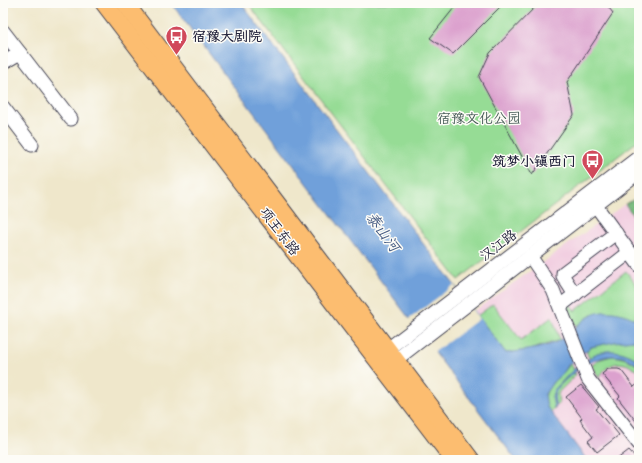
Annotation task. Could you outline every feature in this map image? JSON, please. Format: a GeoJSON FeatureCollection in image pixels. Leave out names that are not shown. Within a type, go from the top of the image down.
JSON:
{"type":"FeatureCollection","features":[{"type":"Feature","properties":{"kind":"main road","name":"项王东路"},"geometry":{"type":"LineString","coordinates":[[104,3],[385,359],[471,460]]}},
{"type":"Feature","properties":{"kind":"main road","name":"项王东路"},"geometry":{"type":"LineString","coordinates":[[125,3],[385,359],[454,460]]}},
{"type":"Feature","properties":{"kind":"street"},"geometry":{"type":"LineString","coordinates":[[3,31],[71,118]]}},
{"type":"Feature","properties":{"kind":"street"},"geometry":{"type":"LineString","coordinates":[[3,64],[20,52]]}},
{"type":"Feature","properties":{"kind":"street"},"geometry":{"type":"LineString","coordinates":[[3,107],[32,145]]}},
{"type":"Feature","properties":{"kind":"street","name":"汉江路"},"geometry":{"type":"LineString","coordinates":[[385,359],[410,332],[639,157]]}},
{"type":"Feature","properties":{"kind":"street","name":"汉江路"},"geometry":{"type":"LineString","coordinates":[[385,359],[418,342],[639,172]]}},
{"type":"Feature","properties":{"kind":"street"},"geometry":{"type":"LineString","coordinates":[[596,206],[639,265]]}},
{"type":"Feature","properties":{"kind":"street"},"geometry":{"type":"LineString","coordinates":[[575,294],[563,276],[563,273],[616,233]]}},
{"type":"Feature","properties":{"kind":"street"},"geometry":{"type":"LineString","coordinates":[[561,311],[575,294],[630,252]]}},
{"type":"Feature","properties":{"kind":"street"},"geometry":{"type":"LineString","coordinates":[[530,256],[553,290],[588,379],[639,444]]}},
{"type":"Feature","properties":{"kind":"shaded area"},"geometry":{"type":"Polygon","coordinates":[[[625,204],[639,223],[639,460],[587,460],[474,311],[625,204]]]}},
{"type":"Feature","properties":{"kind":"green space","name":"宿豫文化公园"},"geometry":{"type":"Polygon","coordinates":[[[248,3],[639,3],[639,140],[458,280],[248,3]]]}},
{"type":"Feature","properties":{"kind":"green space"},"geometry":{"type":"Polygon","coordinates":[[[639,197],[639,223],[625,204],[639,197]]]}},
{"type":"Feature","properties":{"kind":"green space"},"geometry":{"type":"Polygon","coordinates":[[[626,271],[639,288],[639,322],[634,318],[593,314],[576,326],[566,305],[569,303],[575,311],[626,271]]]}},
{"type":"Feature","properties":{"kind":"green space"},"geometry":{"type":"Polygon","coordinates":[[[493,304],[521,340],[552,317],[560,340],[529,350],[506,353],[477,316],[493,304]]]}},
{"type":"Feature","properties":{"kind":"green space"},"geometry":{"type":"Polygon","coordinates":[[[635,340],[639,343],[639,361],[627,354],[615,352],[602,353],[589,358],[586,351],[603,343],[635,340]]]}},
{"type":"Feature","properties":{"kind":"green space"},"geometry":{"type":"Polygon","coordinates":[[[612,356],[630,361],[639,367],[639,370],[619,363],[607,368],[599,378],[592,365],[601,359],[612,356]]]}},
{"type":"Feature","properties":{"kind":"green space"},"geometry":{"type":"Polygon","coordinates":[[[571,363],[576,375],[559,392],[559,404],[550,412],[545,400],[547,390],[571,363]]]}},
{"type":"Feature","properties":{"kind":"water","name":"泰山河"},"geometry":{"type":"Polygon","coordinates":[[[171,3],[241,3],[506,353],[534,349],[555,343],[592,315],[597,313],[616,312],[629,316],[639,322],[639,343],[635,340],[614,342],[591,347],[569,364],[564,372],[553,382],[545,394],[547,407],[587,460],[516,460],[171,3]]]}},
{"type":"Feature","properties":{"kind":"water"},"geometry":{"type":"Polygon","coordinates":[[[615,351],[628,354],[639,361],[639,366],[627,359],[617,356],[598,359],[574,373],[560,385],[555,393],[554,399],[556,407],[554,408],[552,396],[554,390],[573,370],[597,353],[615,351]]]}},
{"type":"Feature","properties":{"kind":"pier"},"geometry":{"type":"Polygon","coordinates":[[[454,285],[479,319],[433,353],[408,320],[454,285]]]}},
{"type":"Feature","properties":{"kind":"building"},"geometry":{"type":"Polygon","coordinates":[[[458,3],[504,3],[453,54],[430,38],[458,3]]]}},
{"type":"Feature","properties":{"kind":"building"},"geometry":{"type":"Polygon","coordinates":[[[539,3],[605,3],[613,13],[567,82],[574,115],[532,175],[479,77],[490,53],[539,3]]]}},
{"type":"Feature","properties":{"kind":"building"},"geometry":{"type":"Polygon","coordinates":[[[608,369],[621,370],[634,387],[639,383],[639,425],[618,398],[620,396],[602,374],[608,369]]]}},
{"type":"Feature","properties":{"kind":"building"},"geometry":{"type":"Polygon","coordinates":[[[581,385],[599,407],[596,409],[619,435],[597,452],[588,441],[593,437],[580,420],[582,418],[566,397],[581,385]]]}},
{"type":"Feature","properties":{"kind":"building"},"geometry":{"type":"Polygon","coordinates":[[[629,450],[638,460],[616,460],[629,450]]]}},
{"type":"Feature","properties":{"kind":"place","name":"宿豫大剧院"},"geometry":{"type":"Point","coordinates":[177,56]}},
{"type":"Feature","properties":{"kind":"place","name":"筑梦小镇西门"},"geometry":{"type":"Point","coordinates":[592,180]}}]}
